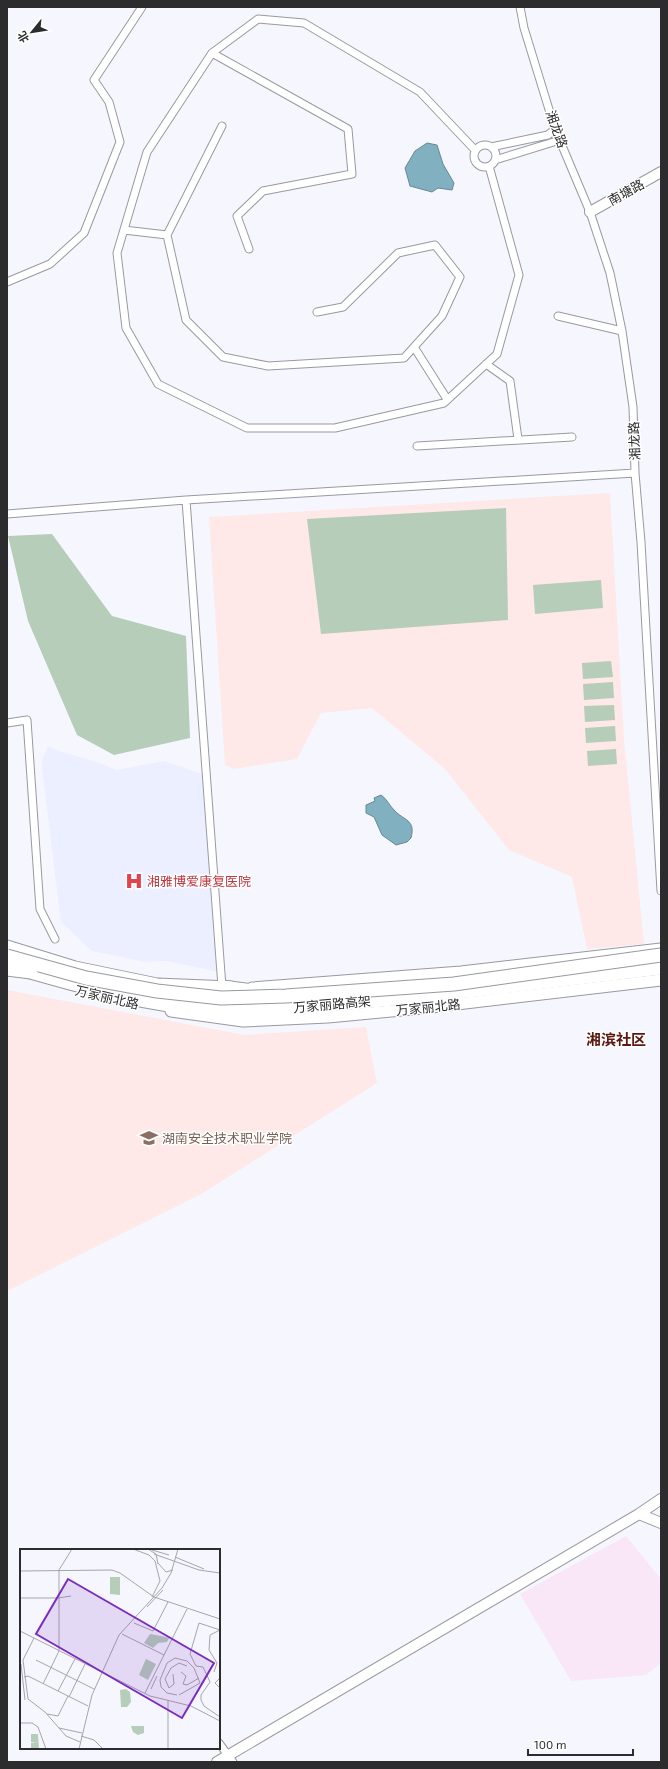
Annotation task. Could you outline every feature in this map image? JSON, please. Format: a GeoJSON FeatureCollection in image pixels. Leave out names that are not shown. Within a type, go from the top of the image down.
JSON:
{"type":"FeatureCollection","features":[{"type":"Feature","properties":{"kind":"highway"},"geometry":{"type":"LineString","coordinates":[[7,952],[32,968]]}},
{"type":"Feature","properties":{"kind":"highway","name":"万家丽路高架"},"geometry":{"type":"LineString","coordinates":[[7,956],[32,968],[152,1002],[221,1010],[307,1006],[413,997],[661,968]]}},
{"type":"Feature","properties":{"kind":"highway","name":"万家丽路高架"},"geometry":{"type":"LineString","coordinates":[[7,965],[32,968],[157,991],[221,998],[286,996],[454,984],[661,956]]}},
{"type":"Feature","properties":{"kind":"highway"},"geometry":{"type":"LineString","coordinates":[[7,969],[32,968]]}},
{"type":"Feature","properties":{"kind":"highway"},"geometry":{"type":"LineString","coordinates":[[222,987],[261,992],[567,968]]}},
{"type":"Feature","properties":{"kind":"main road","name":"万家丽北路"},"geometry":{"type":"LineString","coordinates":[[7,946],[75,967],[157,984],[260,989],[461,972],[661,949]]}},
{"type":"Feature","properties":{"kind":"main road","name":"万家丽北路"},"geometry":{"type":"LineString","coordinates":[[7,972],[102,997],[148,1007],[190,1015],[243,1021],[328,1017],[661,980]]}},
{"type":"Feature","properties":{"kind":"street"},"geometry":{"type":"LineString","coordinates":[[7,282],[50,264],[84,233],[120,142],[109,102],[94,80],[142,7]]}},
{"type":"Feature","properties":{"kind":"street","name":"湘龙路"},"geometry":{"type":"LineString","coordinates":[[520,7],[524,28],[555,130],[590,212],[610,273],[622,331],[633,407],[635,473],[641,542],[661,891]]}},
{"type":"Feature","properties":{"kind":"street"},"geometry":{"type":"LineString","coordinates":[[475,150],[420,92],[304,23],[258,19],[212,53],[146,152],[117,253],[126,328],[158,384],[247,428],[335,428],[444,403],[497,354],[519,275],[489,166]]}},
{"type":"Feature","properties":{"kind":"street"},"geometry":{"type":"LineString","coordinates":[[212,53],[348,129],[352,174],[263,191],[237,216],[249,249]]}},
{"type":"Feature","properties":{"kind":"street"},"geometry":{"type":"LineString","coordinates":[[222,126],[167,235],[186,320],[223,357],[268,366],[404,358],[442,316],[460,276],[435,245],[398,253],[343,307],[316,312]]}},
{"type":"Feature","properties":{"kind":"street"},"geometry":{"type":"LineString","coordinates":[[491,147],[548,135],[555,130]]}},
{"type":"Feature","properties":{"kind":"street"},"geometry":{"type":"LineString","coordinates":[[495,160],[495,152],[491,147],[483,144],[475,150],[473,156],[476,163],[482,167],[489,166],[495,160],[560,140]]}},
{"type":"Feature","properties":{"kind":"street","name":"南塘路"},"geometry":{"type":"LineString","coordinates":[[590,212],[661,172]]}},
{"type":"Feature","properties":{"kind":"street"},"geometry":{"type":"LineString","coordinates":[[124,230],[167,235]]}},
{"type":"Feature","properties":{"kind":"street"},"geometry":{"type":"LineString","coordinates":[[558,316],[622,331]]}},
{"type":"Feature","properties":{"kind":"street"},"geometry":{"type":"LineString","coordinates":[[414,346],[447,399]]}},
{"type":"Feature","properties":{"kind":"street"},"geometry":{"type":"LineString","coordinates":[[486,364],[510,381],[518,439]]}},
{"type":"Feature","properties":{"kind":"street"},"geometry":{"type":"LineString","coordinates":[[417,446],[572,437]]}},
{"type":"Feature","properties":{"kind":"street"},"geometry":{"type":"LineString","coordinates":[[7,514],[186,500],[635,473]]}},
{"type":"Feature","properties":{"kind":"street"},"geometry":{"type":"LineString","coordinates":[[186,500],[222,987]]}},
{"type":"Feature","properties":{"kind":"street"},"geometry":{"type":"LineString","coordinates":[[7,723],[27,720],[40,909],[55,939]]}},
{"type":"Feature","properties":{"kind":"street"},"geometry":{"type":"LineString","coordinates":[[218,1762],[231,1759],[639,1514],[661,1499]]}},
{"type":"Feature","properties":{"kind":"street"},"geometry":{"type":"LineString","coordinates":[[639,1514],[661,1523]]}},
{"type":"Feature","properties":{"kind":"street"},"geometry":{"type":"LineString","coordinates":[[220,1744],[231,1759]]}},
{"type":"Feature","properties":{"kind":"shaded area"},"geometry":{"type":"Polygon","coordinates":[[[610,493],[624,739],[644,944],[587,949],[572,877],[509,850],[445,769],[372,708],[321,713],[297,759],[234,769],[225,765],[209,517],[610,493]]]}},
{"type":"Feature","properties":{"kind":"shaded area","name":"湘雅博爱康复医院"},"geometry":{"type":"Polygon","coordinates":[[[48,746],[59,751],[103,764],[116,770],[164,761],[206,775],[219,972],[166,961],[145,962],[92,951],[61,922],[42,769],[42,760],[48,746]]]}},
{"type":"Feature","properties":{"kind":"shaded area","name":"湖南安全技术职业学院"},"geometry":{"type":"Polygon","coordinates":[[[7,990],[244,1035],[366,1027],[377,1083],[203,1193],[7,1291],[7,990]]]}},
{"type":"Feature","properties":{"kind":"shaded area"},"geometry":{"type":"Polygon","coordinates":[[[626,1536],[661,1579],[661,1663],[646,1675],[571,1681],[520,1594],[626,1536]]]}},
{"type":"Feature","properties":{"kind":"green space"},"geometry":{"type":"Polygon","coordinates":[[[506,508],[508,620],[321,634],[307,519],[506,508]]]}},
{"type":"Feature","properties":{"kind":"green space"},"geometry":{"type":"Polygon","coordinates":[[[52,534],[112,616],[186,636],[190,738],[114,755],[77,735],[28,621],[8,536],[52,534]]]}},
{"type":"Feature","properties":{"kind":"green space"},"geometry":{"type":"Polygon","coordinates":[[[601,580],[603,608],[535,614],[533,585],[601,580]]]}},
{"type":"Feature","properties":{"kind":"green space"},"geometry":{"type":"Polygon","coordinates":[[[611,661],[613,677],[583,679],[582,663],[611,661]]]}},
{"type":"Feature","properties":{"kind":"green space"},"geometry":{"type":"Polygon","coordinates":[[[613,682],[614,698],[584,700],[583,684],[613,682]]]}},
{"type":"Feature","properties":{"kind":"green space"},"geometry":{"type":"Polygon","coordinates":[[[614,705],[615,720],[585,722],[584,706],[614,705]]]}},
{"type":"Feature","properties":{"kind":"green space"},"geometry":{"type":"Polygon","coordinates":[[[615,726],[616,741],[586,743],[585,728],[615,726]]]}},
{"type":"Feature","properties":{"kind":"green space"},"geometry":{"type":"Polygon","coordinates":[[[616,749],[617,764],[588,766],[587,751],[616,749]]]}},
{"type":"Feature","properties":{"kind":"water"},"geometry":{"type":"Polygon","coordinates":[[[427,143],[437,145],[443,164],[454,183],[452,190],[438,188],[432,192],[410,186],[405,168],[415,151],[427,143]]]}},
{"type":"Feature","properties":{"kind":"water"},"geometry":{"type":"Polygon","coordinates":[[[381,795],[398,814],[408,821],[412,827],[411,838],[407,842],[396,845],[382,835],[374,817],[366,813],[366,805],[375,801],[374,798],[381,795]]]}},
{"type":"Feature","properties":{"kind":"place","name":"湘雅博爱康复医院"},"geometry":{"type":"Point","coordinates":[134,881]}},
{"type":"Feature","properties":{"kind":"place","name":"湖南安全技术职业学院"},"geometry":{"type":"Point","coordinates":[149,1138]}},
{"type":"Feature","properties":{"kind":"district","name":"湘滨社区"},"geometry":{"type":"Point","coordinates":[616,1040]}}]}
